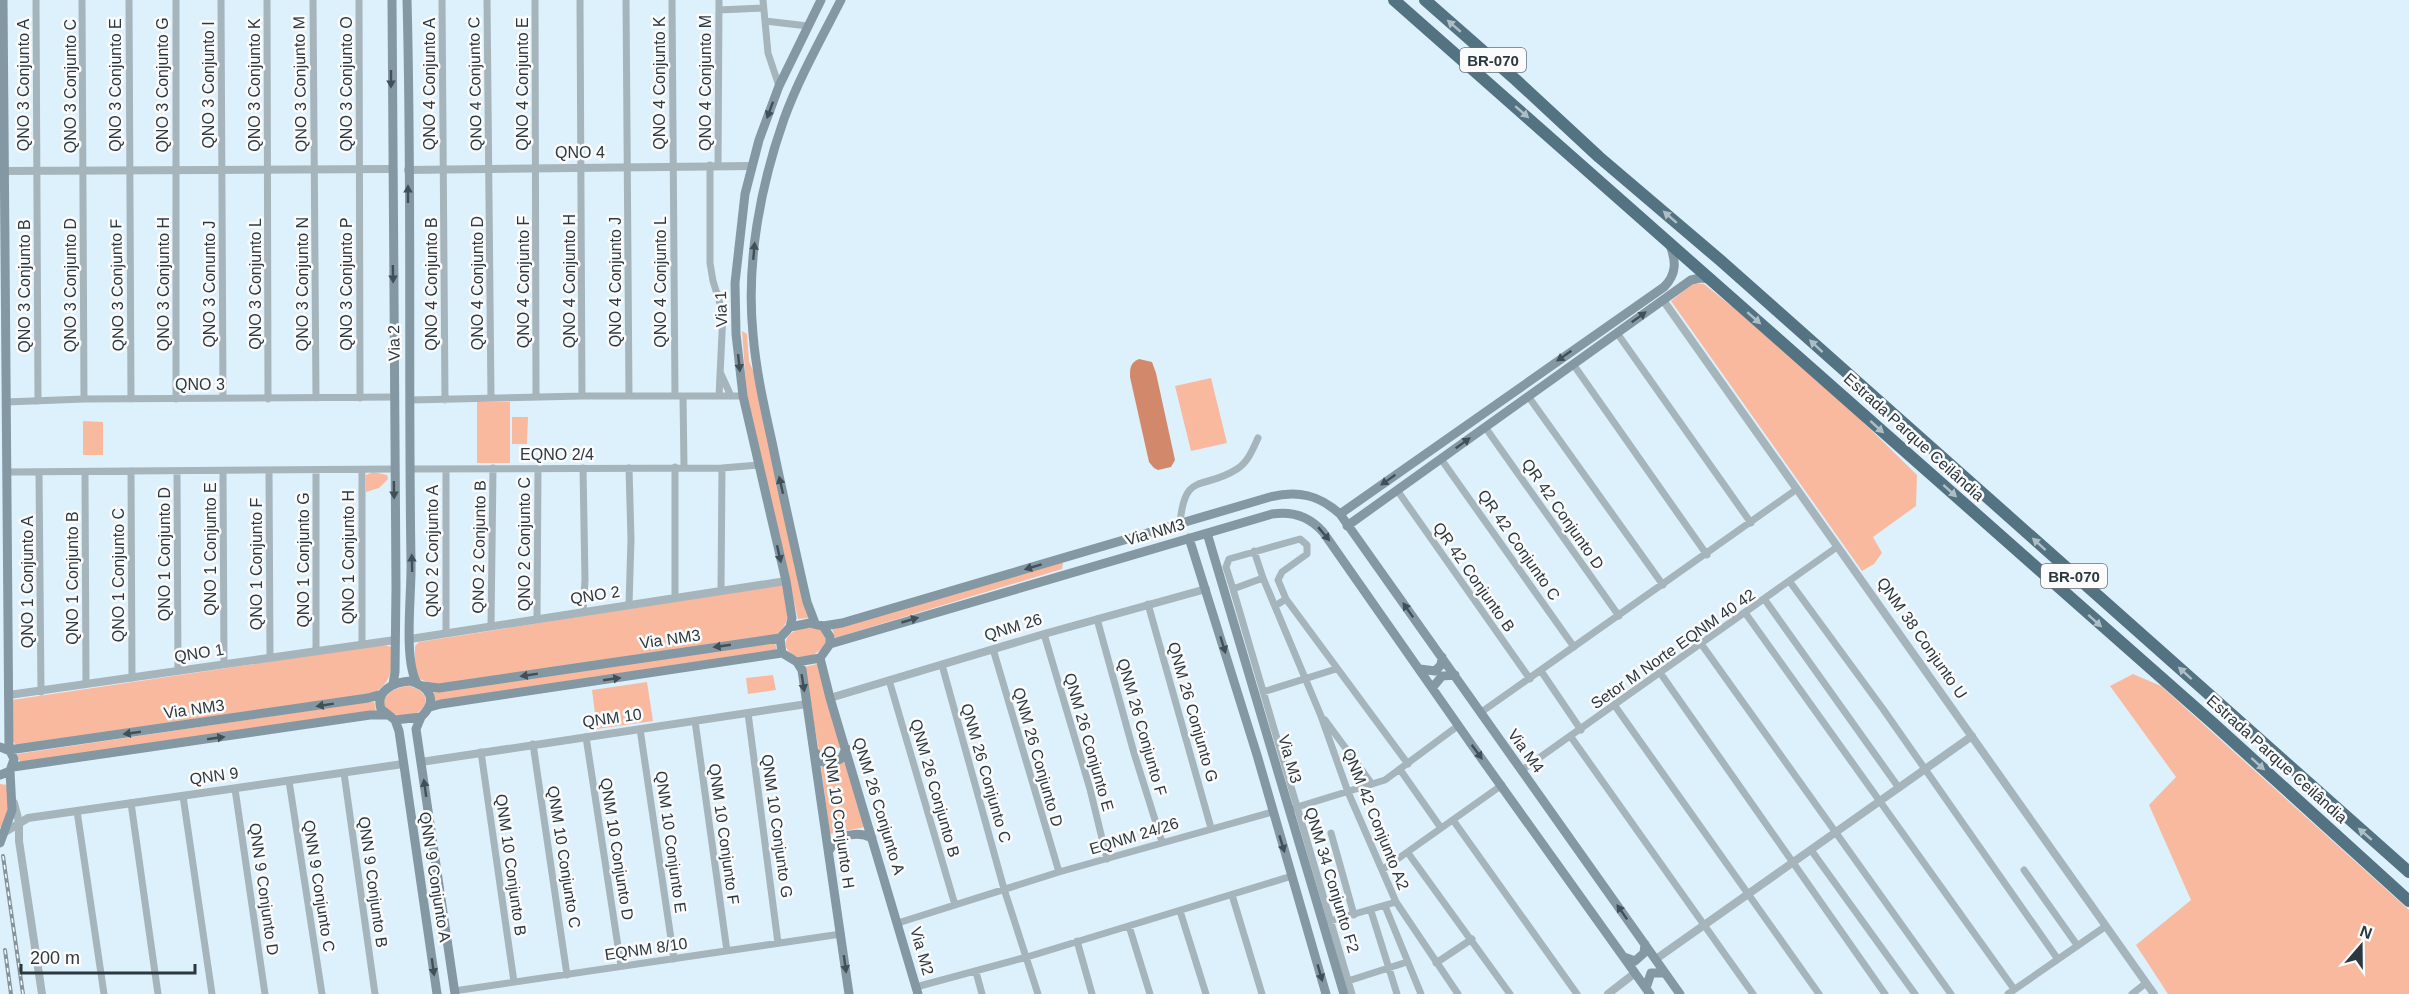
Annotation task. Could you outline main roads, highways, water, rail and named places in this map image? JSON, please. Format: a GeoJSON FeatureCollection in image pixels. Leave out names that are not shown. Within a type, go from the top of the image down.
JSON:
{"type":"FeatureCollection","features":[{"type":"Feature","properties":{"kind":"highway","name":"Estrada Parque Ceilândia"},"geometry":{"type":"LineString","coordinates":[[1395,0],[2215,725],[2409,901]]}},
{"type":"Feature","properties":{"kind":"highway","name":"Estrada Parque Ceilândia"},"geometry":{"type":"LineString","coordinates":[[1425,0],[2409,872]]}},
{"type":"Feature","properties":{"kind":"highway"},"geometry":{"type":"LineString","coordinates":[[1548,135],[1548,124],[1552,121],[1560,122]]}},
{"type":"Feature","properties":{"kind":"highway"},"geometry":{"type":"LineString","coordinates":[[1906,452],[1916,454],[1921,452],[1923,447],[1920,439]]}},
{"type":"Feature","properties":{"kind":"highway"},"geometry":{"type":"LineString","coordinates":[[2215,725],[2214,717],[2218,712],[2223,710],[2229,712]]}},
{"type":"Feature","properties":{"kind":"main road"},"geometry":{"type":"LineString","coordinates":[[0,843],[13,800],[14,759],[5,749],[9,695],[4,574],[7,472],[3,244],[5,171],[3,0]]}},
{"type":"Feature","properties":{"kind":"main road","name":"Via 2"},"geometry":{"type":"LineString","coordinates":[[392,0],[396,587],[393,684]]}},
{"type":"Feature","properties":{"kind":"main road","name":"Via 2"},"geometry":{"type":"LineString","coordinates":[[408,0],[408,327],[411,400],[412,588],[410,639],[412,673],[420,685]]}},
{"type":"Feature","properties":{"kind":"main road","name":"Via 1"},"geometry":{"type":"LineString","coordinates":[[790,627],[792,618],[786,581],[742,396],[735,310],[739,233],[752,166],[779,86],[821,0]]}},
{"type":"Feature","properties":{"kind":"main road","name":"Via 1"},"geometry":{"type":"LineString","coordinates":[[819,625],[807,602],[757,374],[752,332],[752,272],[758,218],[767,172],[784,118],[841,0]]}},
{"type":"Feature","properties":{"kind":"main road"},"geometry":{"type":"LineString","coordinates":[[791,61],[792,70],[796,72],[801,70],[818,36],[826,30]]}},
{"type":"Feature","properties":{"kind":"main road"},"geometry":{"type":"LineString","coordinates":[[392,35],[400,41],[408,36]]}},
{"type":"Feature","properties":{"kind":"main road"},"geometry":{"type":"LineString","coordinates":[[391,53],[400,51],[408,55]]}},
{"type":"Feature","properties":{"kind":"main road"},"geometry":{"type":"LineString","coordinates":[[0,92],[4,135]]}},
{"type":"Feature","properties":{"kind":"main road"},"geometry":{"type":"LineString","coordinates":[[1340,514],[1664,287],[1674,272],[1674,255],[1670,245]]}},
{"type":"Feature","properties":{"kind":"main road"},"geometry":{"type":"LineString","coordinates":[[0,257],[1,298],[6,321]]}},
{"type":"Feature","properties":{"kind":"main road"},"geometry":{"type":"LineString","coordinates":[[735,310],[740,317],[748,314],[748,281],[752,272]]}},
{"type":"Feature","properties":{"kind":"main road"},"geometry":{"type":"LineString","coordinates":[[1347,526],[1667,297],[1695,278],[1710,279]]}},
{"type":"Feature","properties":{"kind":"main road"},"geometry":{"type":"LineString","coordinates":[[1664,287],[1670,290],[1667,297]]}},
{"type":"Feature","properties":{"kind":"main road"},"geometry":{"type":"LineString","coordinates":[[394,309],[398,313],[405,313],[409,310]]}},
{"type":"Feature","properties":{"kind":"main road"},"geometry":{"type":"LineString","coordinates":[[394,326],[400,323],[408,327]]}},
{"type":"Feature","properties":{"kind":"main road"},"geometry":{"type":"LineString","coordinates":[[736,334],[741,328],[749,333],[751,360],[757,374]]}},
{"type":"Feature","properties":{"kind":"main road","name":"Via NM3"},"geometry":{"type":"LineString","coordinates":[[819,625],[842,623],[1282,494],[1306,495],[1320,499],[1340,514],[1347,526]]}},
{"type":"Feature","properties":{"kind":"main road"},"geometry":{"type":"LineString","coordinates":[[1368,494],[1376,505]]}},
{"type":"Feature","properties":{"kind":"main road"},"geometry":{"type":"LineString","coordinates":[[1250,502],[1246,513],[1251,520]]}},
{"type":"Feature","properties":{"kind":"main road"},"geometry":{"type":"LineString","coordinates":[[1224,510],[1232,516],[1231,526]]}},
{"type":"Feature","properties":{"kind":"main road","name":"Via NM3"},"geometry":{"type":"LineString","coordinates":[[830,644],[1085,568],[1281,513],[1301,516],[1315,524],[1327,537],[1420,669]]}},
{"type":"Feature","properties":{"kind":"main road","name":"Via M4"},"geometry":{"type":"LineString","coordinates":[[1347,526],[1680,994]]}},
{"type":"Feature","properties":{"kind":"main road","name":"Via M3"},"geometry":{"type":"LineString","coordinates":[[1207,533],[1271,751],[1292,808],[1344,994]]}},
{"type":"Feature","properties":{"kind":"main road"},"geometry":{"type":"LineString","coordinates":[[1189,538],[1257,755],[1326,994]]}},
{"type":"Feature","properties":{"kind":"main road"},"geometry":{"type":"LineString","coordinates":[[1082,552],[1078,558],[1085,568]]}},
{"type":"Feature","properties":{"kind":"main road"},"geometry":{"type":"LineString","coordinates":[[1061,559],[1068,562],[1064,575]]}},
{"type":"Feature","properties":{"kind":"main road"},"geometry":{"type":"LineString","coordinates":[[1199,567],[1205,560],[1215,561]]}},
{"type":"Feature","properties":{"kind":"main road"},"geometry":{"type":"LineString","coordinates":[[0,585],[3,590],[3,632],[8,654]]}},
{"type":"Feature","properties":{"kind":"main road"},"geometry":{"type":"LineString","coordinates":[[396,587],[400,592],[406,592],[412,588]]}},
{"type":"Feature","properties":{"kind":"main road"},"geometry":{"type":"LineString","coordinates":[[396,606],[400,603],[412,606]]}},
{"type":"Feature","properties":{"kind":"main road"},"geometry":{"type":"LineString","coordinates":[[802,623],[819,625],[830,637],[830,644],[820,658],[797,662],[782,653],[780,638],[790,627],[802,623]]}},
{"type":"Feature","properties":{"kind":"main road","name":"Via NM3"},"geometry":{"type":"LineString","coordinates":[[420,685],[439,688],[780,638]]}},
{"type":"Feature","properties":{"kind":"main road","name":"Via NM3"},"geometry":{"type":"LineString","coordinates":[[430,708],[441,704],[782,653]]}},
{"type":"Feature","properties":{"kind":"main road"},"geometry":{"type":"LineString","coordinates":[[1420,669],[1435,670],[1441,664],[1442,657]]}},
{"type":"Feature","properties":{"kind":"main road","name":"QNM 26 Conjunto A"},"geometry":{"type":"LineString","coordinates":[[820,658],[898,923]]}},
{"type":"Feature","properties":{"kind":"main road","name":"QNM 10 Conjunto H"},"geometry":{"type":"LineString","coordinates":[[797,662],[801,670],[815,751],[849,994]]}},
{"type":"Feature","properties":{"kind":"main road"},"geometry":{"type":"LineString","coordinates":[[1420,669],[1648,991]]}},
{"type":"Feature","properties":{"kind":"main road"},"geometry":{"type":"LineString","coordinates":[[1433,687],[1440,676],[1455,675]]}},
{"type":"Feature","properties":{"kind":"main road"},"geometry":{"type":"LineString","coordinates":[[421,717],[390,718],[380,705],[382,694],[393,684],[405,681],[420,685],[430,697],[430,708],[416,723],[416,729],[454,993]]}},
{"type":"Feature","properties":{"kind":"main road","name":"Via NM3"},"geometry":{"type":"LineString","coordinates":[[5,749],[368,698],[382,694]]}},
{"type":"Feature","properties":{"kind":"main road","name":"Via NM3"},"geometry":{"type":"LineString","coordinates":[[0,775],[12,769],[370,715],[390,718]]}},
{"type":"Feature","properties":{"kind":"main road","name":"QNN 9 Conjunto A"},"geometry":{"type":"LineString","coordinates":[[390,718],[399,731],[437,994]]}},
{"type":"Feature","properties":{"kind":"main road"},"geometry":{"type":"LineString","coordinates":[[1257,755],[1263,747],[1271,751]]}},
{"type":"Feature","properties":{"kind":"main road"},"geometry":{"type":"LineString","coordinates":[[815,751],[820,760],[833,763],[842,758],[846,748]]}},
{"type":"Feature","properties":{"kind":"main road"},"geometry":{"type":"LineString","coordinates":[[829,851],[836,840],[843,837],[859,834],[872,838]]}},
{"type":"Feature","properties":{"kind":"main road"},"geometry":{"type":"LineString","coordinates":[[414,842],[424,867],[430,918],[440,920],[442,909]]}},
{"type":"Feature","properties":{"kind":"main road"},"geometry":{"type":"LineString","coordinates":[[1296,890],[1315,939],[1323,941],[1326,934]]}},
{"type":"Feature","properties":{"kind":"main road","name":"Via M2"},"geometry":{"type":"LineString","coordinates":[[898,923],[917,990]]}},
{"type":"Feature","properties":{"kind":"main road"},"geometry":{"type":"LineString","coordinates":[[429,935],[431,931],[440,932],[447,973],[454,993]]}},
{"type":"Feature","properties":{"kind":"main road"},"geometry":{"type":"LineString","coordinates":[[1624,957],[1635,961],[1638,959],[1644,953],[1644,943]]}},
{"type":"Feature","properties":{"kind":"main road"},"geometry":{"type":"LineString","coordinates":[[1648,991],[1651,973],[1665,973]]}},
{"type":"Feature","properties":{"kind":"railway"},"geometry":{"type":"LineString","coordinates":[[3,856],[23,994]]}},
{"type":"Feature","properties":{"kind":"railway"},"geometry":{"type":"LineString","coordinates":[[5,950],[11,994]]}}]}
